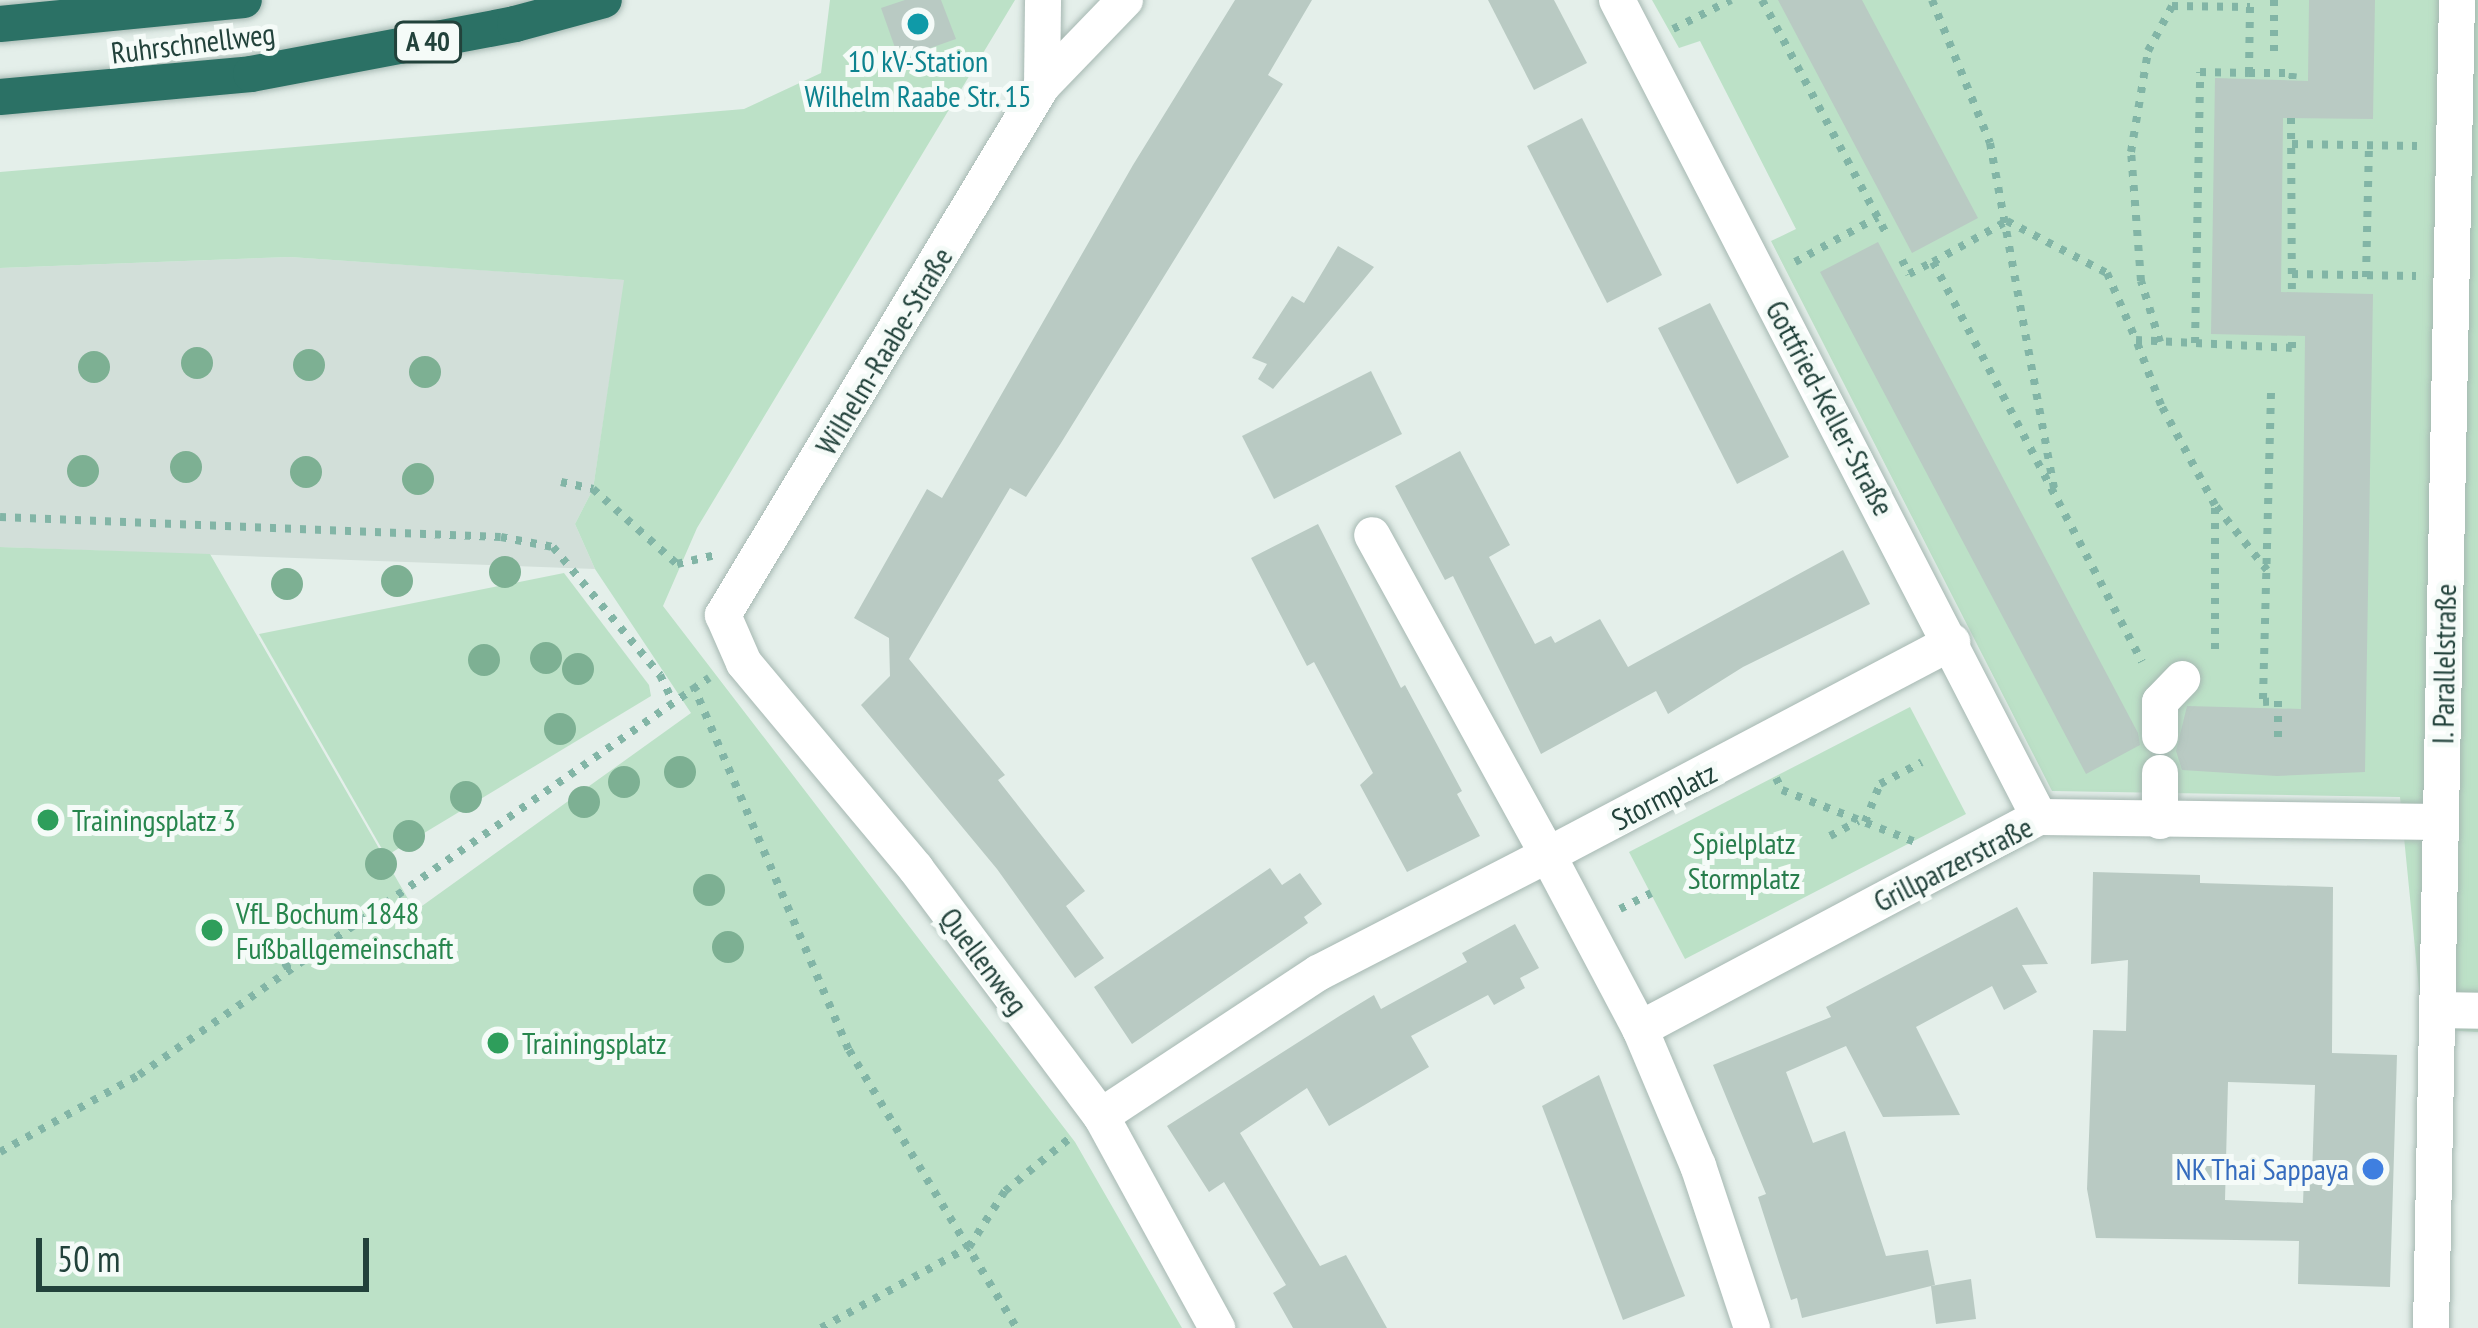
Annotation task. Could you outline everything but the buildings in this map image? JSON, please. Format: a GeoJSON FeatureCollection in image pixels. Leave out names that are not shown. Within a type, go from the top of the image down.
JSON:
{"type":"FeatureCollection","features":[{"type":"Feature","properties":{"kind":"highway","name":"Ruhrschnellweg"},"geometry":{"type":"LineString","coordinates":[[0,24],[244,0]]}},
{"type":"Feature","properties":{"kind":"highway","name":"Ruhrschnellweg"},"geometry":{"type":"LineString","coordinates":[[0,97],[251,74],[428,42],[604,0]]}},
{"type":"Feature","properties":{"kind":"street"},"geometry":{"type":"LineString","coordinates":[[1042,86],[1043,0]]}},
{"type":"Feature","properties":{"kind":"street","name":"Wilhelm-Raabe-Straße"},"geometry":{"type":"LineString","coordinates":[[723,615],[771,543],[1042,86],[1125,0]]}},
{"type":"Feature","properties":{"kind":"street","name":"Gottfried-Keller-Straße"},"geometry":{"type":"LineString","coordinates":[[1617,0],[1952,642],[2038,817]]}},
{"type":"Feature","properties":{"kind":"street","name":"I. Parallelstraße"},"geometry":{"type":"LineString","coordinates":[[2431,1328],[2457,0]]}},
{"type":"Feature","properties":{"kind":"street"},"geometry":{"type":"LineString","coordinates":[[1372,535],[1640,1030],[1698,1166],[1752,1328]]}},
{"type":"Feature","properties":{"kind":"street","name":"Quellenweg"},"geometry":{"type":"LineString","coordinates":[[723,615],[744,663],[916,869],[1101,1116],[1216,1328]]}},
{"type":"Feature","properties":{"kind":"street","name":"Stormplatz"},"geometry":{"type":"LineString","coordinates":[[1101,1116],[1318,973],[1952,642]]}},
{"type":"Feature","properties":{"kind":"street"},"geometry":{"type":"LineString","coordinates":[[2160,736],[2160,702],[2182,679]]}},
{"type":"Feature","properties":{"kind":"street"},"geometry":{"type":"LineString","coordinates":[[2160,773],[2160,821]]}},
{"type":"Feature","properties":{"kind":"street","name":"Grillparzerstraße"},"geometry":{"type":"LineString","coordinates":[[1640,1030],[2038,817],[2441,822]]}},
{"type":"Feature","properties":{"kind":"street"},"geometry":{"type":"LineString","coordinates":[[2439,1010],[2478,1011]]}},
{"type":"Feature","properties":{"kind":"path"},"geometry":{"type":"LineString","coordinates":[[1641,46],[1731,0]]}},
{"type":"Feature","properties":{"kind":"path"},"geometry":{"type":"LineString","coordinates":[[1762,0],[1888,237]]}},
{"type":"Feature","properties":{"kind":"path"},"geometry":{"type":"LineString","coordinates":[[1932,0],[1990,143],[2055,493]]}},
{"type":"Feature","properties":{"kind":"path"},"geometry":{"type":"LineString","coordinates":[[2274,0],[2274,51]]}},
{"type":"Feature","properties":{"kind":"path"},"geometry":{"type":"LineString","coordinates":[[2161,342],[2140,281],[2131,152],[2149,51],[2173,3],[2250,7],[2249,73]]}},
{"type":"Feature","properties":{"kind":"path"},"geometry":{"type":"LineString","coordinates":[[2195,343],[2200,72],[2293,73],[2292,80]]}},
{"type":"Feature","properties":{"kind":"path"},"geometry":{"type":"LineString","coordinates":[[2291,118],[2292,293]]}},
{"type":"Feature","properties":{"kind":"path"},"geometry":{"type":"LineString","coordinates":[[2292,144],[2455,146]]}},
{"type":"Feature","properties":{"kind":"path"},"geometry":{"type":"LineString","coordinates":[[2366,277],[2369,145]]}},
{"type":"Feature","properties":{"kind":"path"},"geometry":{"type":"LineString","coordinates":[[1762,279],[1878,218]]}},
{"type":"Feature","properties":{"kind":"path"},"geometry":{"type":"LineString","coordinates":[[1901,260],[1909,274],[2007,221]]}},
{"type":"Feature","properties":{"kind":"path"},"geometry":{"type":"LineString","coordinates":[[2007,221],[2108,273],[2161,405],[2216,505],[2267,570]]}},
{"type":"Feature","properties":{"kind":"path"},"geometry":{"type":"LineString","coordinates":[[1933,262],[2142,662]]}},
{"type":"Feature","properties":{"kind":"path"},"geometry":{"type":"LineString","coordinates":[[2292,274],[2453,275]]}},
{"type":"Feature","properties":{"kind":"path"},"geometry":{"type":"LineString","coordinates":[[2137,340],[2292,348],[2292,336]]}},
{"type":"Feature","properties":{"kind":"path"},"geometry":{"type":"LineString","coordinates":[[2271,393],[2263,702],[2278,701],[2278,740]]}},
{"type":"Feature","properties":{"kind":"path"},"geometry":{"type":"LineString","coordinates":[[561,482],[593,489],[677,564],[771,543]]}},
{"type":"Feature","properties":{"kind":"path"},"geometry":{"type":"LineString","coordinates":[[2216,505],[2216,663]]}},
{"type":"Feature","properties":{"kind":"path"},"geometry":{"type":"LineString","coordinates":[[0,517],[501,537],[553,547],[578,584],[660,675],[672,700]]}},
{"type":"Feature","properties":{"kind":"path"},"geometry":{"type":"LineString","coordinates":[[0,1152],[139,1075],[693,685],[744,663]]}},
{"type":"Feature","properties":{"kind":"path"},"geometry":{"type":"LineString","coordinates":[[693,685],[849,1050],[1017,1328]]}},
{"type":"Feature","properties":{"kind":"path"},"geometry":{"type":"LineString","coordinates":[[1830,836],[1862,821],[1880,784],[1922,762]]}},
{"type":"Feature","properties":{"kind":"path"},"geometry":{"type":"LineString","coordinates":[[1782,790],[1912,841],[1932,873]]}},
{"type":"Feature","properties":{"kind":"path"},"geometry":{"type":"LineString","coordinates":[[270,937],[289,970]]}},
{"type":"Feature","properties":{"kind":"path"},"geometry":{"type":"LineString","coordinates":[[821,1328],[969,1247],[1005,1191],[1101,1116]]}},
{"type":"Feature","properties":{"kind":"shaded area"},"geometry":{"type":"Polygon","coordinates":[[[290,257],[625,280],[593,489],[575,524],[595,569],[0,547],[0,268],[290,257]]]}},
{"type":"Feature","properties":{"kind":"green space"},"geometry":{"type":"Polygon","coordinates":[[[830,0],[1015,0],[697,528],[663,606],[1075,1142],[1182,1328],[0,1328],[0,547],[210,554],[415,911],[691,713],[595,569],[575,524],[593,489],[624,280],[290,257],[0,268],[0,172],[744,109],[821,73],[830,0]]]}},
{"type":"Feature","properties":{"kind":"green space"},"geometry":{"type":"Polygon","coordinates":[[[1652,0],[2478,0],[2478,1032],[2423,1029],[2400,797],[2052,791],[1771,241],[1796,229],[1700,41],[1679,48],[1652,0]]]}},
{"type":"Feature","properties":{"kind":"green space"},"geometry":{"type":"Polygon","coordinates":[[[564,573],[649,685],[651,696],[386,856],[259,634],[564,573]]]}},
{"type":"Feature","properties":{"kind":"green space","name":"Spielplatz Stormplatz"},"geometry":{"type":"Polygon","coordinates":[[[1910,707],[1966,814],[1685,959],[1629,852],[1910,707]]]}},
{"type":"Feature","properties":{"kind":"place","name":"10 kV-Station Wilhelm Raabe Str. 15"},"geometry":{"type":"Point","coordinates":[918,24]}},
{"type":"Feature","properties":{"kind":"place","name":"Trainingsplatz 3"},"geometry":{"type":"Point","coordinates":[48,820]}},
{"type":"Feature","properties":{"kind":"place","name":"VfL Bochum 1848 Fußballgemeinschaft"},"geometry":{"type":"Point","coordinates":[212,930]}},
{"type":"Feature","properties":{"kind":"place","name":"Trainingsplatz"},"geometry":{"type":"Point","coordinates":[498,1043]}},
{"type":"Feature","properties":{"kind":"place","name":"NK Thai Sappaya"},"geometry":{"type":"Point","coordinates":[2373,1169]}}]}
